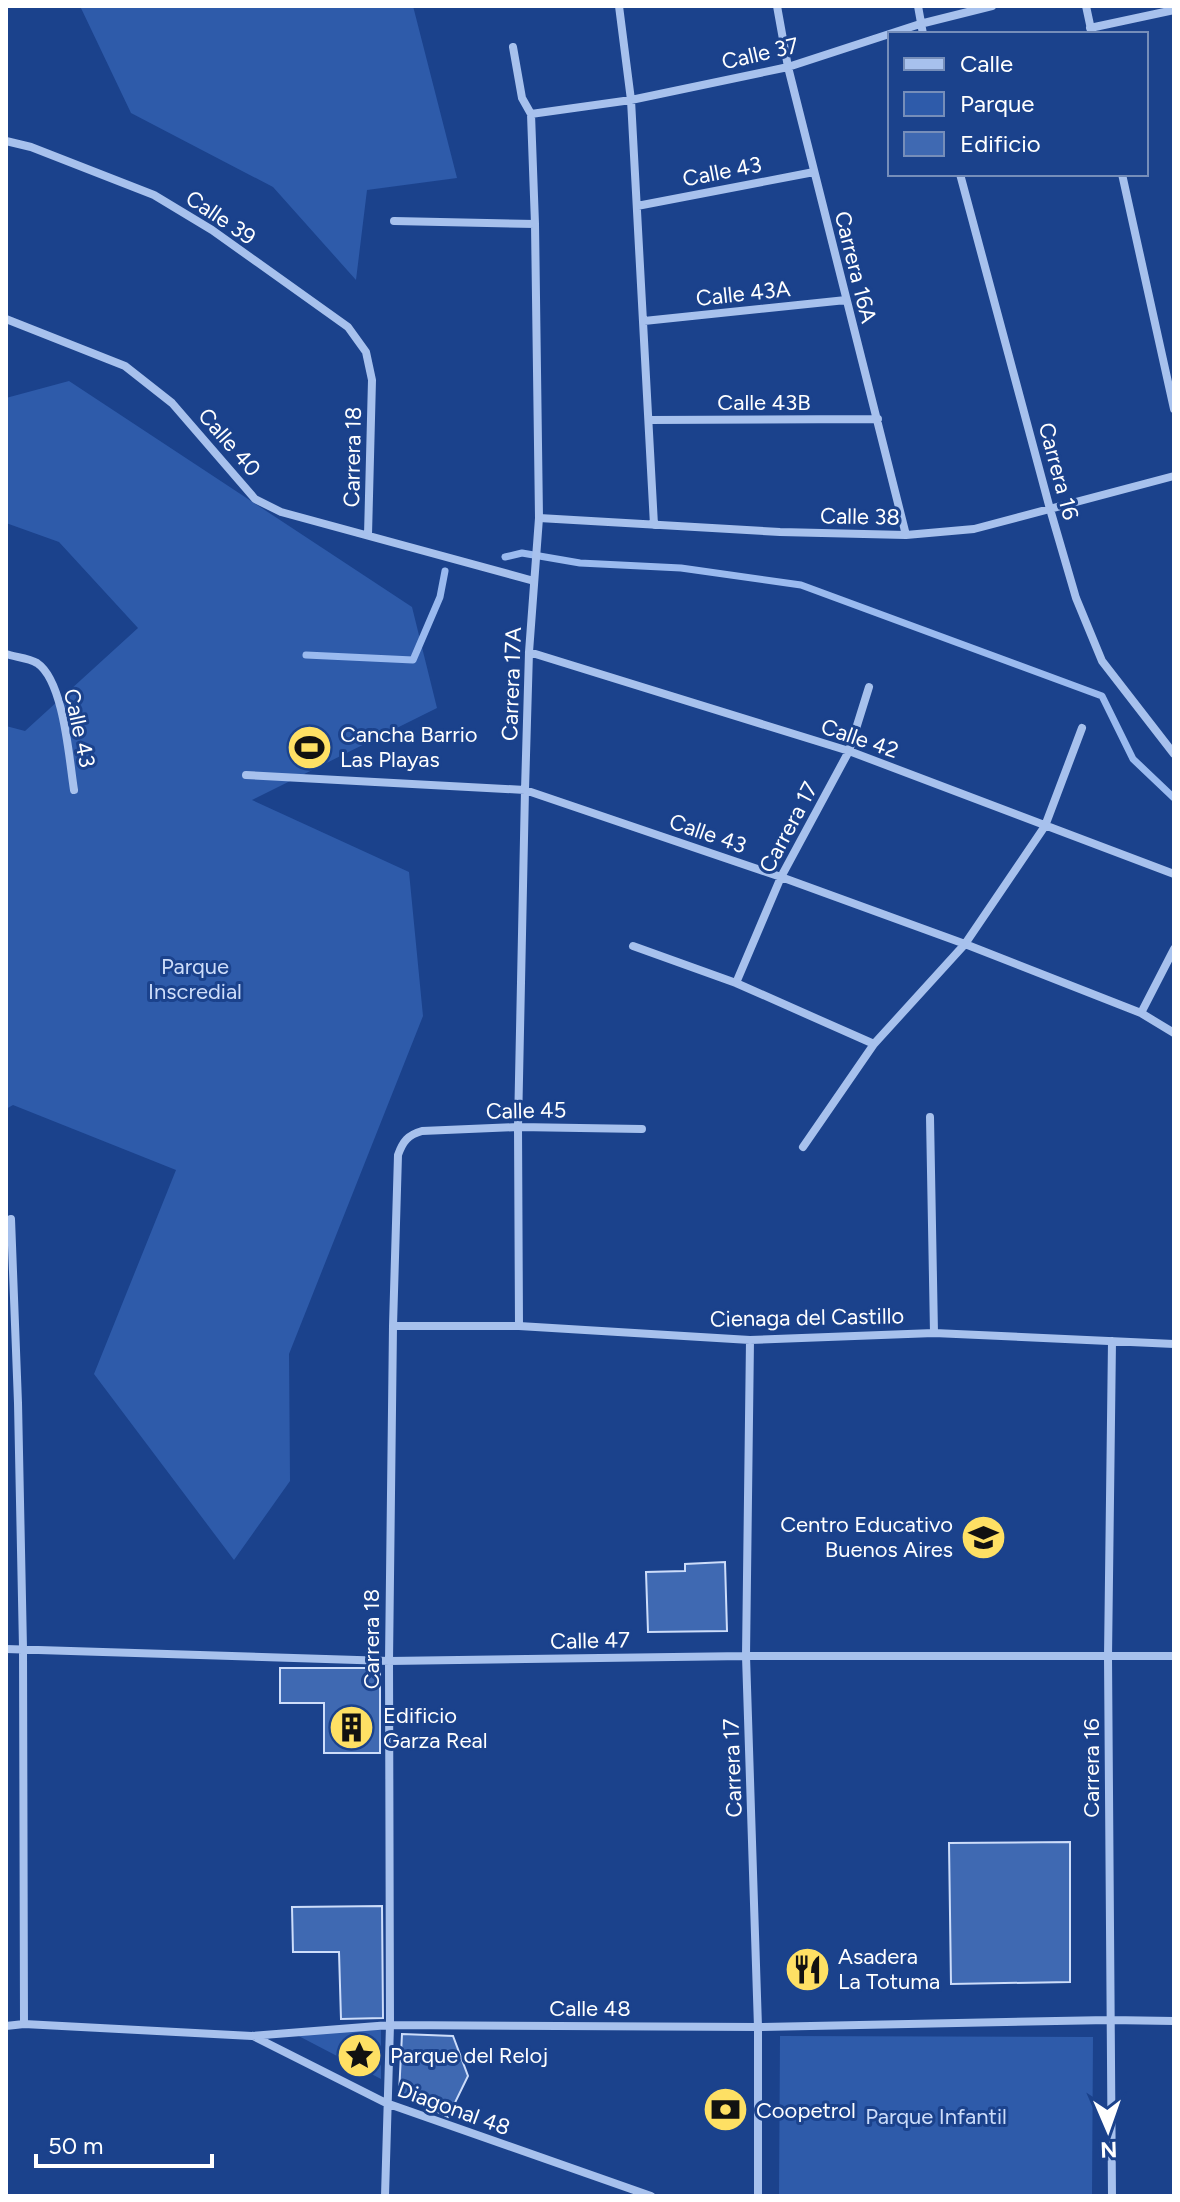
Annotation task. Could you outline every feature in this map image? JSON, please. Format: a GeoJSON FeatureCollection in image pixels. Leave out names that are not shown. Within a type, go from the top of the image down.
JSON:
{"type":"FeatureCollection","features":[{"type":"Feature","properties":{"kind":"street"},"geometry":{"type":"LineString","coordinates":[[619,6],[631,100],[654,525]]}},
{"type":"Feature","properties":{"kind":"street","name":"Carrera 16A"},"geometry":{"type":"LineString","coordinates":[[777,6],[788,67],[906,535]]}},
{"type":"Feature","properties":{"kind":"street"},"geometry":{"type":"LineString","coordinates":[[918,6],[922,32]]}},
{"type":"Feature","properties":{"kind":"street","name":"Calle 37"},"geometry":{"type":"LineString","coordinates":[[895,32],[992,6]]}},
{"type":"Feature","properties":{"kind":"street"},"geometry":{"type":"LineString","coordinates":[[1086,6],[1091,31],[1174,10]]}},
{"type":"Feature","properties":{"kind":"street","name":"Calle 37"},"geometry":{"type":"LineString","coordinates":[[531,114],[631,100],[788,67],[888,34]]}},
{"type":"Feature","properties":{"kind":"street","name":"Carrera 17A"},"geometry":{"type":"LineString","coordinates":[[513,47],[522,98],[531,114],[539,518],[529,652],[525,790],[518,1127],[519,1326]]}},
{"type":"Feature","properties":{"kind":"street","name":"Calle 39"},"geometry":{"type":"LineString","coordinates":[[6,141],[31,147],[154,195],[212,230],[348,327],[366,352],[372,380]]}},
{"type":"Feature","properties":{"kind":"street","name":"Calle 43"},"geometry":{"type":"LineString","coordinates":[[637,206],[814,172]]}},
{"type":"Feature","properties":{"kind":"street","name":"Carrera 16"},"geometry":{"type":"LineString","coordinates":[[961,176],[1076,598],[1102,661],[1174,754]]}},
{"type":"Feature","properties":{"kind":"street"},"geometry":{"type":"LineString","coordinates":[[1122,176],[1174,409]]}},
{"type":"Feature","properties":{"kind":"street"},"geometry":{"type":"LineString","coordinates":[[394,221],[535,224]]}},
{"type":"Feature","properties":{"kind":"street","name":"Calle 43A"},"geometry":{"type":"LineString","coordinates":[[644,321],[846,300]]}},
{"type":"Feature","properties":{"kind":"street","name":"Calle 40"},"geometry":{"type":"LineString","coordinates":[[6,319],[125,366],[172,403],[255,499],[281,512],[534,581]]}},
{"type":"Feature","properties":{"kind":"street","name":"Carrera 18"},"geometry":{"type":"LineString","coordinates":[[368,535],[372,380]]}},
{"type":"Feature","properties":{"kind":"street","name":"Calle 43B"},"geometry":{"type":"LineString","coordinates":[[649,420],[878,419]]}},
{"type":"Feature","properties":{"kind":"street","name":"Calle 38"},"geometry":{"type":"LineString","coordinates":[[539,518],[780,532],[906,535],[974,529],[1174,476]]}},
{"type":"Feature","properties":{"kind":"street","name":"Calle 42"},"geometry":{"type":"LineString","coordinates":[[529,652],[849,751],[1174,874]]}},
{"type":"Feature","properties":{"kind":"street","name":"Calle 43"},"geometry":{"type":"LineString","coordinates":[[6,654],[37,663],[51,680],[58,696],[74,790]]}},
{"type":"Feature","properties":{"kind":"street","name":"Carrera 17"},"geometry":{"type":"LineString","coordinates":[[736,983],[781,877],[849,751],[869,687]]}},
{"type":"Feature","properties":{"kind":"street"},"geometry":{"type":"LineString","coordinates":[[803,1147],[874,1044],[965,944],[1045,826],[1082,728]]}},
{"type":"Feature","properties":{"kind":"street","name":"Calle 43"},"geometry":{"type":"LineString","coordinates":[[246,775],[525,790],[781,877],[965,944],[1141,1013],[1174,1033]]}},
{"type":"Feature","properties":{"kind":"street"},"geometry":{"type":"LineString","coordinates":[[633,946],[736,983],[874,1044]]}},
{"type":"Feature","properties":{"kind":"street"},"geometry":{"type":"LineString","coordinates":[[1141,1013],[1174,949]]}},
{"type":"Feature","properties":{"kind":"street"},"geometry":{"type":"LineString","coordinates":[[930,1117],[934,1333]]}},
{"type":"Feature","properties":{"kind":"street","name":"Calle 45"},"geometry":{"type":"LineString","coordinates":[[410,1134],[518,1127],[642,1129]]}},
{"type":"Feature","properties":{"kind":"street","name":"Carrera 18"},"geometry":{"type":"LineString","coordinates":[[385,2196],[390,2025],[389,1661],[393,1326],[398,1155],[410,1134]]}},
{"type":"Feature","properties":{"kind":"street"},"geometry":{"type":"LineString","coordinates":[[11,1219],[23,1648],[24,2024]]}},
{"type":"Feature","properties":{"kind":"street","name":"Cienaga del Castillo"},"geometry":{"type":"LineString","coordinates":[[393,1326],[519,1326],[750,1340],[934,1333],[1174,1344]]}},
{"type":"Feature","properties":{"kind":"street","name":"Carrera 17"},"geometry":{"type":"LineString","coordinates":[[750,1340],[746,1656],[758,2027],[758,2196]]}},
{"type":"Feature","properties":{"kind":"street","name":"Carrera 16"},"geometry":{"type":"LineString","coordinates":[[1112,1341],[1108,1657],[1112,2196]]}},
{"type":"Feature","properties":{"kind":"street"},"geometry":{"type":"LineString","coordinates":[[6,1402],[18,1403]]}},
{"type":"Feature","properties":{"kind":"street","name":"Calle 47"},"geometry":{"type":"LineString","coordinates":[[6,1649],[389,1661],[746,1656],[1174,1656]]}},
{"type":"Feature","properties":{"kind":"street","name":"Calle 48"},"geometry":{"type":"LineString","coordinates":[[6,2026],[24,2024],[252,2036],[390,2025],[758,2027],[1174,2021]]}},
{"type":"Feature","properties":{"kind":"street","name":"Diagonal 48"},"geometry":{"type":"LineString","coordinates":[[252,2036],[386,2103],[651,2196]]}},
{"type":"Feature","properties":{"kind":"green space"},"geometry":{"type":"Polygon","coordinates":[[[80,6],[413,6],[457,178],[367,190],[356,280],[273,187],[131,113],[80,6]]]}},
{"type":"Feature","properties":{"kind":"green space","name":"Parque Inscredial"},"geometry":{"type":"Polygon","coordinates":[[[69,381],[412,607],[437,708],[252,800],[409,872],[423,1016],[289,1354],[290,1481],[234,1560],[94,1374],[176,1170],[13,1105],[6,1109],[6,726],[25,731],[138,628],[59,542],[6,523],[6,398],[69,381]]]}},
{"type":"Feature","properties":{"kind":"green space","name":"Parque del Reloj"},"geometry":{"type":"Polygon","coordinates":[[[381,2030],[381,2079],[291,2032],[381,2030]]]}},
{"type":"Feature","properties":{"kind":"green space","name":"Parque Infantil"},"geometry":{"type":"Polygon","coordinates":[[[780,2036],[1093,2037],[1092,2196],[779,2196],[780,2036]]]}},
{"type":"Feature","properties":{"kind":"building"},"geometry":{"type":"Polygon","coordinates":[[[725,1562],[727,1631],[648,1632],[646,1572],[685,1571],[685,1564],[725,1562]]]}},
{"type":"Feature","properties":{"kind":"building","name":"Edificio Garza Real"},"geometry":{"type":"Polygon","coordinates":[[[280,1668],[380,1668],[380,1753],[324,1753],[324,1703],[280,1703],[280,1668]]]}},
{"type":"Feature","properties":{"kind":"building"},"geometry":{"type":"Polygon","coordinates":[[[1070,1842],[1070,1982],[951,1984],[949,1843],[1070,1842]]]}},
{"type":"Feature","properties":{"kind":"building"},"geometry":{"type":"Polygon","coordinates":[[[382,1906],[383,2018],[341,2019],[339,1952],[293,1952],[292,1907],[382,1906]]]}},
{"type":"Feature","properties":{"kind":"building"},"geometry":{"type":"Polygon","coordinates":[[[402,2034],[453,2036],[468,2076],[448,2117],[399,2094],[402,2034]]]}},
{"type":"Feature","properties":{"kind":"waterway"},"geometry":{"type":"LineString","coordinates":[[505,557],[522,553],[580,563],[681,568],[801,585],[1102,696],[1133,759],[1174,798]]}},
{"type":"Feature","properties":{"kind":"waterway"},"geometry":{"type":"LineString","coordinates":[[306,655],[413,660],[440,597],[445,571]]}},
{"type":"Feature","properties":{"kind":"place","name":"Cancha Barrio Las Playas"},"geometry":{"type":"Point","coordinates":[309,747]}},
{"type":"Feature","properties":{"kind":"place","name":"Centro Educativo Buenos Aires"},"geometry":{"type":"Point","coordinates":[984,1537]}},
{"type":"Feature","properties":{"kind":"place","name":"Edificio Garza Real"},"geometry":{"type":"Point","coordinates":[352,1728]}},
{"type":"Feature","properties":{"kind":"place","name":"Asadera La Totuma"},"geometry":{"type":"Point","coordinates":[807,1969]}},
{"type":"Feature","properties":{"kind":"place","name":"Parque del Reloj"},"geometry":{"type":"Point","coordinates":[359,2055]}},
{"type":"Feature","properties":{"kind":"place","name":"Coopetrol"},"geometry":{"type":"Point","coordinates":[725,2110]}}]}
